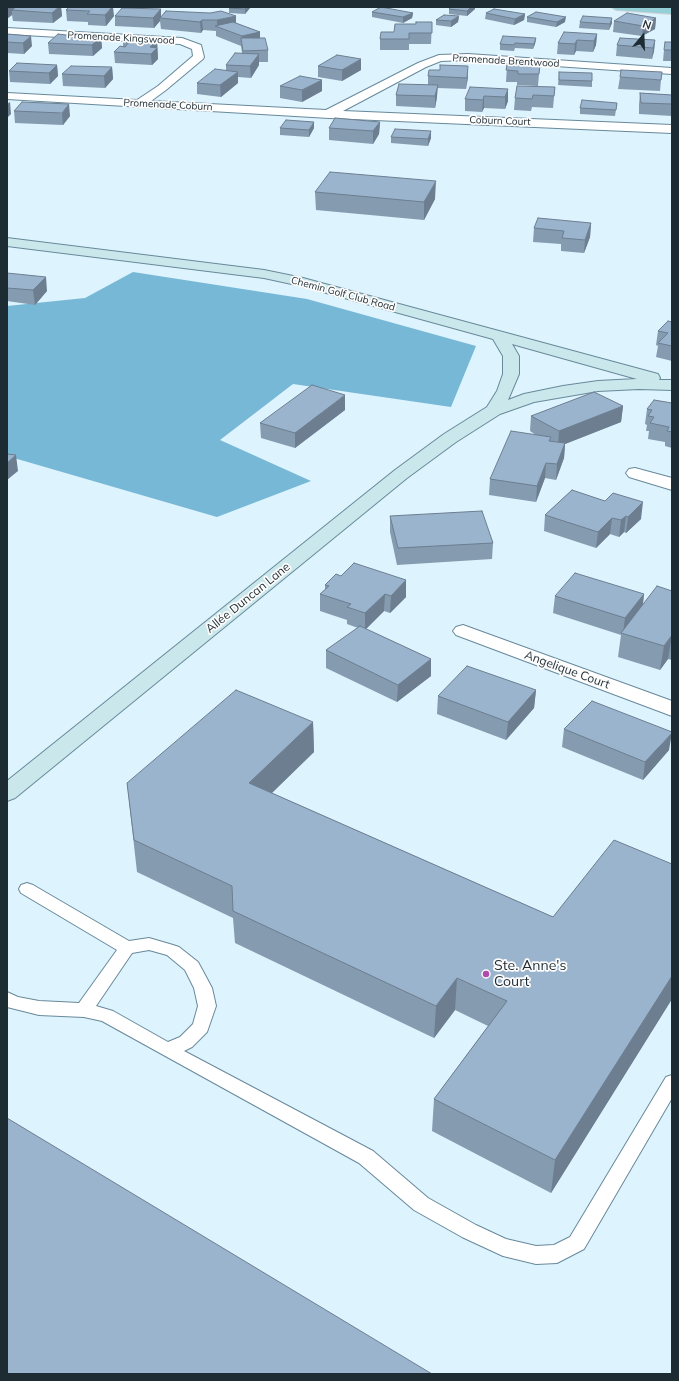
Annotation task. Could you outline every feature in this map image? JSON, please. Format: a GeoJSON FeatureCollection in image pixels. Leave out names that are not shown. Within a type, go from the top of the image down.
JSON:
{"type":"FeatureCollection","features":[{"type":"Feature","properties":{"kind":"main road"},"geometry":{"type":"LineString","coordinates":[[616,7],[672,12]]}},
{"type":"Feature","properties":{"kind":"street","name":"Promenade Kingswood"},"geometry":{"type":"LineString","coordinates":[[7,31],[182,41],[197,48],[199,57],[162,88],[140,103]]}},
{"type":"Feature","properties":{"kind":"street","name":"Promenade Brentwood"},"geometry":{"type":"LineString","coordinates":[[329,114],[422,65],[439,58],[468,57],[672,71]]}},
{"type":"Feature","properties":{"kind":"street","name":"Promenade Coburn"},"geometry":{"type":"LineString","coordinates":[[7,96],[329,114]]}},
{"type":"Feature","properties":{"kind":"street","name":"Coburn Court"},"geometry":{"type":"LineString","coordinates":[[329,114],[672,129]]}},
{"type":"Feature","properties":{"kind":"street","name":"Chemin Golf Club Road"},"geometry":{"type":"LineString","coordinates":[[7,242],[264,274],[303,282],[672,384]]}},
{"type":"Feature","properties":{"kind":"street"},"geometry":{"type":"LineString","coordinates":[[494,410],[506,391],[511,374],[511,356],[499,336]]}},
{"type":"Feature","properties":{"kind":"street"},"geometry":{"type":"LineString","coordinates":[[494,410],[530,398],[563,390],[632,385],[672,384]]}},
{"type":"Feature","properties":{"kind":"street","name":"Allée Duncan Lane"},"geometry":{"type":"LineString","coordinates":[[7,793],[389,484],[450,438],[494,410]]}},
{"type":"Feature","properties":{"kind":"street"},"geometry":{"type":"LineString","coordinates":[[635,474],[672,484]]}},
{"type":"Feature","properties":{"kind":"street","name":"Angelique Court"},"geometry":{"type":"LineString","coordinates":[[463,631],[672,709]]}},
{"type":"Feature","properties":{"kind":"lane"},"geometry":{"type":"LineString","coordinates":[[27,889],[127,948],[149,944],[173,951],[192,966],[203,988],[207,1006],[201,1027],[186,1042],[167,1050]]}},
{"type":"Feature","properties":{"kind":"lane"},"geometry":{"type":"LineString","coordinates":[[84,1010],[127,948]]}},
{"type":"Feature","properties":{"kind":"lane"},"geometry":{"type":"LineString","coordinates":[[7,999],[14,1003],[39,1008],[84,1010],[107,1016],[366,1158],[421,1204],[469,1231],[502,1247],[536,1255],[557,1254],[577,1243],[672,1082]]}},
{"type":"Feature","properties":{"kind":"shaded area"},"geometry":{"type":"Polygon","coordinates":[[[133,272],[307,299],[476,346],[451,407],[293,384],[220,440],[311,481],[217,517],[7,456],[7,306],[85,298],[133,272]]]}},
{"type":"Feature","properties":{"kind":"building"},"geometry":{"type":"Polygon","coordinates":[[[16,7],[59,7],[52,13],[12,10],[16,7]]]}},
{"type":"Feature","properties":{"kind":"building"},"geometry":{"type":"Polygon","coordinates":[[[69,7],[112,7],[105,15],[87,14],[90,11],[66,10],[69,7]]]}},
{"type":"Feature","properties":{"kind":"building"},"geometry":{"type":"Polygon","coordinates":[[[246,7],[245,9],[229,8],[246,7]]]}},
{"type":"Feature","properties":{"kind":"building"},"geometry":{"type":"Polygon","coordinates":[[[381,7],[413,13],[403,17],[372,12],[381,7]]]}},
{"type":"Feature","properties":{"kind":"building"},"geometry":{"type":"Polygon","coordinates":[[[451,7],[471,7],[467,11],[449,9],[451,7]]]}},
{"type":"Feature","properties":{"kind":"building"},"geometry":{"type":"Polygon","coordinates":[[[122,8],[161,9],[153,18],[115,16],[122,8]]]}},
{"type":"Feature","properties":{"kind":"building"},"geometry":{"type":"Polygon","coordinates":[[[494,9],[525,14],[515,19],[486,13],[494,9]]]}},
{"type":"Feature","properties":{"kind":"building"},"geometry":{"type":"Polygon","coordinates":[[[166,11],[210,13],[221,11],[236,16],[217,20],[202,20],[200,22],[160,18],[166,11]]]}},
{"type":"Feature","properties":{"kind":"building"},"geometry":{"type":"Polygon","coordinates":[[[536,12],[566,17],[557,22],[527,17],[536,12]]]}},
{"type":"Feature","properties":{"kind":"building"},"geometry":{"type":"Polygon","coordinates":[[[627,13],[656,18],[643,26],[614,21],[627,13]]]}},
{"type":"Feature","properties":{"kind":"building"},"geometry":{"type":"Polygon","coordinates":[[[444,15],[459,16],[451,21],[436,20],[444,15]]]}},
{"type":"Feature","properties":{"kind":"building"},"geometry":{"type":"Polygon","coordinates":[[[583,16],[612,18],[610,24],[580,22],[583,16]]]}},
{"type":"Feature","properties":{"kind":"building"},"geometry":{"type":"Polygon","coordinates":[[[233,22],[260,32],[242,36],[215,26],[233,22]]]}},
{"type":"Feature","properties":{"kind":"building"},"geometry":{"type":"Polygon","coordinates":[[[416,22],[432,22],[432,33],[409,33],[409,39],[380,39],[381,32],[394,32],[395,24],[416,24],[416,22]]]}},
{"type":"Feature","properties":{"kind":"building"},"geometry":{"type":"Polygon","coordinates":[[[564,32],[597,34],[594,41],[577,40],[575,44],[558,43],[564,32]]]}},
{"type":"Feature","properties":{"kind":"building"},"geometry":{"type":"Polygon","coordinates":[[[7,34],[31,36],[23,43],[7,42],[7,34]]]}},
{"type":"Feature","properties":{"kind":"building"},"geometry":{"type":"Polygon","coordinates":[[[58,34],[83,37],[101,37],[92,45],[48,43],[58,34]]]}},
{"type":"Feature","properties":{"kind":"building"},"geometry":{"type":"Polygon","coordinates":[[[503,36],[536,38],[534,44],[500,44],[503,36]]]}},
{"type":"Feature","properties":{"kind":"building"},"geometry":{"type":"Polygon","coordinates":[[[241,38],[265,38],[268,50],[243,51],[241,38]]]}},
{"type":"Feature","properties":{"kind":"building"},"geometry":{"type":"Polygon","coordinates":[[[620,38],[655,40],[653,48],[617,45],[620,38]]]}},
{"type":"Feature","properties":{"kind":"building"},"geometry":{"type":"Polygon","coordinates":[[[126,39],[157,41],[150,47],[157,48],[151,54],[114,52],[120,46],[125,47],[129,42],[123,42],[126,39]]]}},
{"type":"Feature","properties":{"kind":"building"},"geometry":{"type":"Polygon","coordinates":[[[665,42],[672,42],[672,50],[664,50],[665,42]]]}},
{"type":"Feature","properties":{"kind":"building"},"geometry":{"type":"Polygon","coordinates":[[[235,53],[259,54],[250,66],[226,65],[235,53]]]}},
{"type":"Feature","properties":{"kind":"building"},"geometry":{"type":"Polygon","coordinates":[[[337,55],[361,59],[342,70],[318,66],[337,55]]]}},
{"type":"Feature","properties":{"kind":"building"},"geometry":{"type":"Polygon","coordinates":[[[17,63],[57,65],[49,73],[9,71],[17,63]]]}},
{"type":"Feature","properties":{"kind":"building"},"geometry":{"type":"Polygon","coordinates":[[[440,65],[468,66],[467,78],[428,76],[429,70],[440,70],[440,65]]]}},
{"type":"Feature","properties":{"kind":"building"},"geometry":{"type":"Polygon","coordinates":[[[507,65],[540,65],[539,74],[518,74],[518,71],[506,70],[507,65]]]}},
{"type":"Feature","properties":{"kind":"building"},"geometry":{"type":"Polygon","coordinates":[[[71,66],[112,67],[104,76],[62,74],[71,66]]]}},
{"type":"Feature","properties":{"kind":"building"},"geometry":{"type":"Polygon","coordinates":[[[215,69],[238,72],[220,85],[197,83],[215,69]]]}},
{"type":"Feature","properties":{"kind":"building"},"geometry":{"type":"Polygon","coordinates":[[[621,70],[662,72],[661,80],[620,77],[621,70]]]}},
{"type":"Feature","properties":{"kind":"building"},"geometry":{"type":"Polygon","coordinates":[[[559,72],[592,73],[592,81],[559,80],[559,72]]]}},
{"type":"Feature","properties":{"kind":"building"},"geometry":{"type":"Polygon","coordinates":[[[300,76],[322,80],[302,90],[280,86],[300,76]]]}},
{"type":"Feature","properties":{"kind":"building"},"geometry":{"type":"Polygon","coordinates":[[[399,84],[438,85],[435,96],[396,95],[399,84]]]}},
{"type":"Feature","properties":{"kind":"building"},"geometry":{"type":"Polygon","coordinates":[[[517,86],[555,87],[554,96],[533,95],[532,99],[515,98],[517,86]]]}},
{"type":"Feature","properties":{"kind":"building"},"geometry":{"type":"Polygon","coordinates":[[[470,87],[508,89],[505,97],[484,96],[483,100],[465,99],[470,87]]]}},
{"type":"Feature","properties":{"kind":"building"},"geometry":{"type":"Polygon","coordinates":[[[640,93],[672,95],[672,104],[641,103],[640,93]]]}},
{"type":"Feature","properties":{"kind":"building"},"geometry":{"type":"Polygon","coordinates":[[[582,100],[617,103],[616,110],[580,108],[582,100]]]}},
{"type":"Feature","properties":{"kind":"building"},"geometry":{"type":"Polygon","coordinates":[[[22,102],[69,104],[62,113],[14,111],[22,102]]]}},
{"type":"Feature","properties":{"kind":"building"},"geometry":{"type":"Polygon","coordinates":[[[335,118],[380,122],[373,131],[329,128],[335,118]]]}},
{"type":"Feature","properties":{"kind":"building"},"geometry":{"type":"Polygon","coordinates":[[[286,120],[314,122],[309,130],[280,128],[286,120]]]}},
{"type":"Feature","properties":{"kind":"building"},"geometry":{"type":"Polygon","coordinates":[[[395,129],[431,131],[428,139],[391,137],[395,129]]]}},
{"type":"Feature","properties":{"kind":"building"},"geometry":{"type":"Polygon","coordinates":[[[330,172],[436,181],[424,202],[315,192],[330,172]]]}},
{"type":"Feature","properties":{"kind":"building"},"geometry":{"type":"Polygon","coordinates":[[[538,218],[591,223],[585,240],[562,238],[564,231],[534,228],[538,218]]]}},
{"type":"Feature","properties":{"kind":"building"},"geometry":{"type":"Polygon","coordinates":[[[7,273],[46,277],[33,290],[7,288],[7,273]]]}},
{"type":"Feature","properties":{"kind":"building"},"geometry":{"type":"Polygon","coordinates":[[[668,321],[672,322],[672,346],[658,343],[668,333],[658,331],[668,321]]]}},
{"type":"Feature","properties":{"kind":"building"},"geometry":{"type":"Polygon","coordinates":[[[312,385],[345,395],[295,433],[260,423],[312,385]]]}},
{"type":"Feature","properties":{"kind":"building"},"geometry":{"type":"Polygon","coordinates":[[[594,392],[623,406],[559,431],[531,416],[594,392]]]}},
{"type":"Feature","properties":{"kind":"building"},"geometry":{"type":"Polygon","coordinates":[[[654,400],[672,403],[672,432],[667,431],[669,427],[650,423],[654,417],[648,416],[652,410],[647,409],[654,400]]]}},
{"type":"Feature","properties":{"kind":"building"},"geometry":{"type":"Polygon","coordinates":[[[511,431],[551,437],[549,441],[565,443],[557,464],[546,463],[537,486],[490,479],[511,431]]]}},
{"type":"Feature","properties":{"kind":"building"},"geometry":{"type":"Polygon","coordinates":[[[7,454],[16,455],[7,463],[7,454]]]}},
{"type":"Feature","properties":{"kind":"building"},"geometry":{"type":"Polygon","coordinates":[[[572,490],[605,501],[613,493],[643,502],[628,517],[626,516],[621,520],[612,518],[598,532],[545,515],[572,490]]]}},
{"type":"Feature","properties":{"kind":"building"},"geometry":{"type":"Polygon","coordinates":[[[482,511],[493,543],[398,548],[390,516],[482,511]]]}},
{"type":"Feature","properties":{"kind":"building"},"geometry":{"type":"Polygon","coordinates":[[[354,563],[406,580],[391,596],[385,594],[365,613],[347,607],[351,604],[320,594],[329,586],[325,585],[336,574],[341,576],[354,563]]]}},
{"type":"Feature","properties":{"kind":"building"},"geometry":{"type":"Polygon","coordinates":[[[575,573],[644,594],[625,618],[555,596],[575,573]]]}},
{"type":"Feature","properties":{"kind":"building"},"geometry":{"type":"Polygon","coordinates":[[[657,586],[672,591],[672,635],[664,646],[621,633],[657,586]]]}},
{"type":"Feature","properties":{"kind":"building"},"geometry":{"type":"Polygon","coordinates":[[[360,626],[431,659],[398,685],[326,650],[360,626]]]}},
{"type":"Feature","properties":{"kind":"building"},"geometry":{"type":"Polygon","coordinates":[[[467,666],[536,690],[508,722],[438,696],[467,666]]]}},
{"type":"Feature","properties":{"kind":"building","name":"Ste. Anne's Court"},"geometry":{"type":"Polygon","coordinates":[[[236,690],[313,722],[249,783],[553,917],[614,840],[672,864],[672,976],[555,1160],[434,1099],[507,1001],[457,978],[436,1006],[233,911],[232,886],[134,840],[127,783],[236,690]]]}},
{"type":"Feature","properties":{"kind":"building"},"geometry":{"type":"Polygon","coordinates":[[[592,701],[672,733],[645,762],[564,729],[592,701]]]}},
{"type":"Feature","properties":{"kind":"building"},"geometry":{"type":"Polygon","coordinates":[[[7,1118],[432,1374],[7,1374],[7,1118]]]}},
{"type":"Feature","properties":{"kind":"place","name":"Ste. Anne's Court"},"geometry":{"type":"Point","coordinates":[486,974]}}]}
